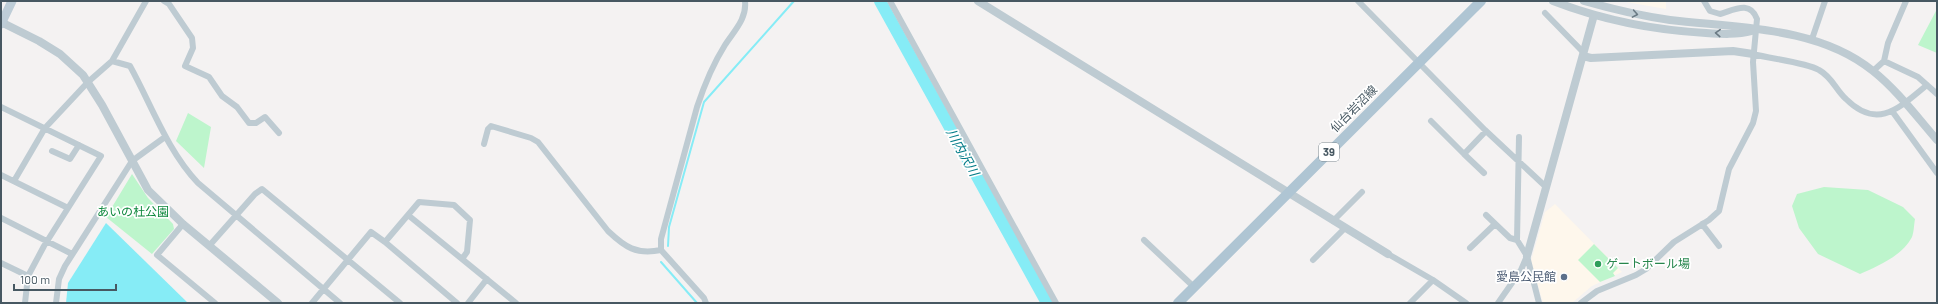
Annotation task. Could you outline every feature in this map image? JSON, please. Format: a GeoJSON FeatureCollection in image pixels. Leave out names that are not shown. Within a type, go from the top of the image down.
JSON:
{"type":"FeatureCollection","features":[{"type":"Feature","properties":{"kind":"main road"},"geometry":{"type":"LineString","coordinates":[[1,23],[12,1]]}},
{"type":"Feature","properties":{"kind":"main road","name":"仙台岩沼線"},"geometry":{"type":"LineString","coordinates":[[1178,303],[1481,1]]}},
{"type":"Feature","properties":{"kind":"street"},"geometry":{"type":"LineString","coordinates":[[14,181],[45,128],[88,82],[112,61],[146,1]]}},
{"type":"Feature","properties":{"kind":"street"},"geometry":{"type":"LineString","coordinates":[[164,1],[169,4],[192,38],[193,48],[186,66],[209,77],[222,96],[237,107],[249,123],[256,123],[265,117],[279,133]]}},
{"type":"Feature","properties":{"kind":"street"},"geometry":{"type":"LineString","coordinates":[[660,250],[663,232],[697,107],[704,87],[725,45],[740,23],[746,8],[745,1]]}},
{"type":"Feature","properties":{"kind":"street"},"geometry":{"type":"LineString","coordinates":[[890,1],[1056,303]]}},
{"type":"Feature","properties":{"kind":"street"},"geometry":{"type":"LineString","coordinates":[[978,1],[1288,193],[1432,280],[1466,303]]}},
{"type":"Feature","properties":{"kind":"street"},"geometry":{"type":"LineString","coordinates":[[1358,1],[1486,132],[1545,186]]}},
{"type":"Feature","properties":{"kind":"street"},"geometry":{"type":"LineString","coordinates":[[1553,1],[1594,15],[1638,26],[1682,32],[1742,34],[1756,30]]}},
{"type":"Feature","properties":{"kind":"street"},"geometry":{"type":"LineString","coordinates":[[1584,1],[1668,20],[1756,30],[1812,39],[1842,51],[1873,71],[1937,140]]}},
{"type":"Feature","properties":{"kind":"street"},"geometry":{"type":"LineString","coordinates":[[1581,303],[1597,291],[1636,275],[1646,268],[1674,242],[1719,211],[1729,169],[1753,123],[1756,110],[1753,54],[1757,19],[1755,12],[1750,8],[1737,6],[1720,14],[1710,11],[1704,1]]}},
{"type":"Feature","properties":{"kind":"street"},"geometry":{"type":"LineString","coordinates":[[1812,39],[1825,1]]}},
{"type":"Feature","properties":{"kind":"street"},"geometry":{"type":"LineString","coordinates":[[1873,71],[1884,62],[1888,43],[1906,1]]}},
{"type":"Feature","properties":{"kind":"street"},"geometry":{"type":"LineString","coordinates":[[1545,13],[1584,54],[1597,57],[1733,51],[1753,54],[1818,69],[1828,76],[1845,99],[1864,112],[1875,115],[1887,114],[1927,85]]}},
{"type":"Feature","properties":{"kind":"street"},"geometry":{"type":"LineString","coordinates":[[1498,303],[1521,270],[1527,256],[1545,186],[1594,15]]}},
{"type":"Feature","properties":{"kind":"street"},"geometry":{"type":"LineString","coordinates":[[1,23],[39,41],[60,54],[83,75],[148,190],[183,224],[278,303]]}},
{"type":"Feature","properties":{"kind":"street"},"geometry":{"type":"LineString","coordinates":[[112,61],[130,66],[166,137],[181,164],[190,174],[236,216],[340,303]]}},
{"type":"Feature","properties":{"kind":"street"},"geometry":{"type":"LineString","coordinates":[[1884,62],[1918,77],[1937,94]]}},
{"type":"Feature","properties":{"kind":"street"},"geometry":{"type":"LineString","coordinates":[[1,107],[101,156],[28,276],[25,303]]}},
{"type":"Feature","properties":{"kind":"street"},"geometry":{"type":"LineString","coordinates":[[1892,111],[1937,173]]}},
{"type":"Feature","properties":{"kind":"street"},"geometry":{"type":"LineString","coordinates":[[1432,121],[1484,173]]}},
{"type":"Feature","properties":{"kind":"street"},"geometry":{"type":"LineString","coordinates":[[484,144],[488,129],[491,126],[531,138],[538,142],[608,231],[616,239],[632,249],[641,252],[660,250]]}},
{"type":"Feature","properties":{"kind":"street"},"geometry":{"type":"LineString","coordinates":[[1464,154],[1486,132]]}},
{"type":"Feature","properties":{"kind":"street"},"geometry":{"type":"LineString","coordinates":[[56,303],[59,279],[72,254],[132,161],[166,137]]}},
{"type":"Feature","properties":{"kind":"street"},"geometry":{"type":"LineString","coordinates":[[1519,137],[1517,240],[1527,256],[1539,303]]}},
{"type":"Feature","properties":{"kind":"street"},"geometry":{"type":"LineString","coordinates":[[52,151],[70,160],[79,145]]}},
{"type":"Feature","properties":{"kind":"street"},"geometry":{"type":"LineString","coordinates":[[1,175],[68,208]]}},
{"type":"Feature","properties":{"kind":"street"},"geometry":{"type":"LineString","coordinates":[[209,246],[255,194],[262,190],[400,303]]}},
{"type":"Feature","properties":{"kind":"street"},"geometry":{"type":"LineString","coordinates":[[1334,221],[1362,192]]}},
{"type":"Feature","properties":{"kind":"street"},"geometry":{"type":"LineString","coordinates":[[385,242],[419,202],[454,205],[470,220],[467,252],[462,259]]}},
{"type":"Feature","properties":{"kind":"street"},"geometry":{"type":"LineString","coordinates":[[408,214],[516,303]]}},
{"type":"Feature","properties":{"kind":"street"},"geometry":{"type":"LineString","coordinates":[[1486,215],[1510,238],[1517,240]]}},
{"type":"Feature","properties":{"kind":"street"},"geometry":{"type":"LineString","coordinates":[[1,218],[72,254]]}},
{"type":"Feature","properties":{"kind":"street"},"geometry":{"type":"LineString","coordinates":[[183,224],[157,255],[214,303]]}},
{"type":"Feature","properties":{"kind":"street"},"geometry":{"type":"LineString","coordinates":[[1470,248],[1495,224]]}},
{"type":"Feature","properties":{"kind":"street"},"geometry":{"type":"LineString","coordinates":[[1702,224],[1719,246]]}},
{"type":"Feature","properties":{"kind":"street"},"geometry":{"type":"LineString","coordinates":[[1313,260],[1345,228]]}},
{"type":"Feature","properties":{"kind":"street"},"geometry":{"type":"LineString","coordinates":[[312,303],[371,232],[385,242],[453,302]]}},
{"type":"Feature","properties":{"kind":"street"},"geometry":{"type":"LineString","coordinates":[[1144,240],[1194,287]]}},
{"type":"Feature","properties":{"kind":"street"},"geometry":{"type":"LineString","coordinates":[[660,250],[704,298],[706,303]]}},
{"type":"Feature","properties":{"kind":"street"},"geometry":{"type":"LineString","coordinates":[[1,263],[28,276]]}},
{"type":"Feature","properties":{"kind":"street"},"geometry":{"type":"LineString","coordinates":[[468,303],[487,279]]}},
{"type":"Feature","properties":{"kind":"street"},"geometry":{"type":"LineString","coordinates":[[1410,303],[1432,280]]}},
{"type":"Feature","properties":{"kind":"shaded area"},"geometry":{"type":"Polygon","coordinates":[[[1620,1],[1666,1],[1666,9],[1626,2],[1620,1]]]}},
{"type":"Feature","properties":{"kind":"shaded area"},"geometry":{"type":"Polygon","coordinates":[[[1555,204],[1622,272],[1592,286],[1572,303],[1543,303],[1531,261],[1545,212],[1555,204]]]}},
{"type":"Feature","properties":{"kind":"green space"},"geometry":{"type":"Polygon","coordinates":[[[1937,9],[1937,53],[1918,45],[1937,9]]]}},
{"type":"Feature","properties":{"kind":"green space"},"geometry":{"type":"Polygon","coordinates":[[[188,113],[211,127],[204,168],[176,141],[188,113]]]}},
{"type":"Feature","properties":{"kind":"green space","name":"あいの杜公園"},"geometry":{"type":"Polygon","coordinates":[[[132,174],[148,198],[173,224],[174,229],[152,254],[106,217],[132,174]]]}},
{"type":"Feature","properties":{"kind":"green space"},"geometry":{"type":"Polygon","coordinates":[[[1824,187],[1868,190],[1903,207],[1915,219],[1912,237],[1908,244],[1889,260],[1860,274],[1818,254],[1799,228],[1792,206],[1797,194],[1824,187]]]}},
{"type":"Feature","properties":{"kind":"green space","name":"ゲートボール場"},"geometry":{"type":"Polygon","coordinates":[[[1594,244],[1618,268],[1613,273],[1615,276],[1600,282],[1578,260],[1594,244]]]}},
{"type":"Feature","properties":{"kind":"water"},"geometry":{"type":"Polygon","coordinates":[[[106,223],[188,303],[66,303],[68,283],[106,223]]]}},
{"type":"Feature","properties":{"kind":"waterway"},"geometry":{"type":"LineString","coordinates":[[668,246],[669,227],[704,102],[794,1]]}},
{"type":"Feature","properties":{"kind":"waterway","name":"川内沢川"},"geometry":{"type":"LineString","coordinates":[[880,1],[1047,303]]}},
{"type":"Feature","properties":{"kind":"waterway"},"geometry":{"type":"LineString","coordinates":[[661,262],[697,303]]}},
{"type":"Feature","properties":{"kind":"place","name":"ゲートボール場"},"geometry":{"type":"Point","coordinates":[1598,264]}},
{"type":"Feature","properties":{"kind":"place","name":"愛島公民館"},"geometry":{"type":"Point","coordinates":[1564,277]}}]}
